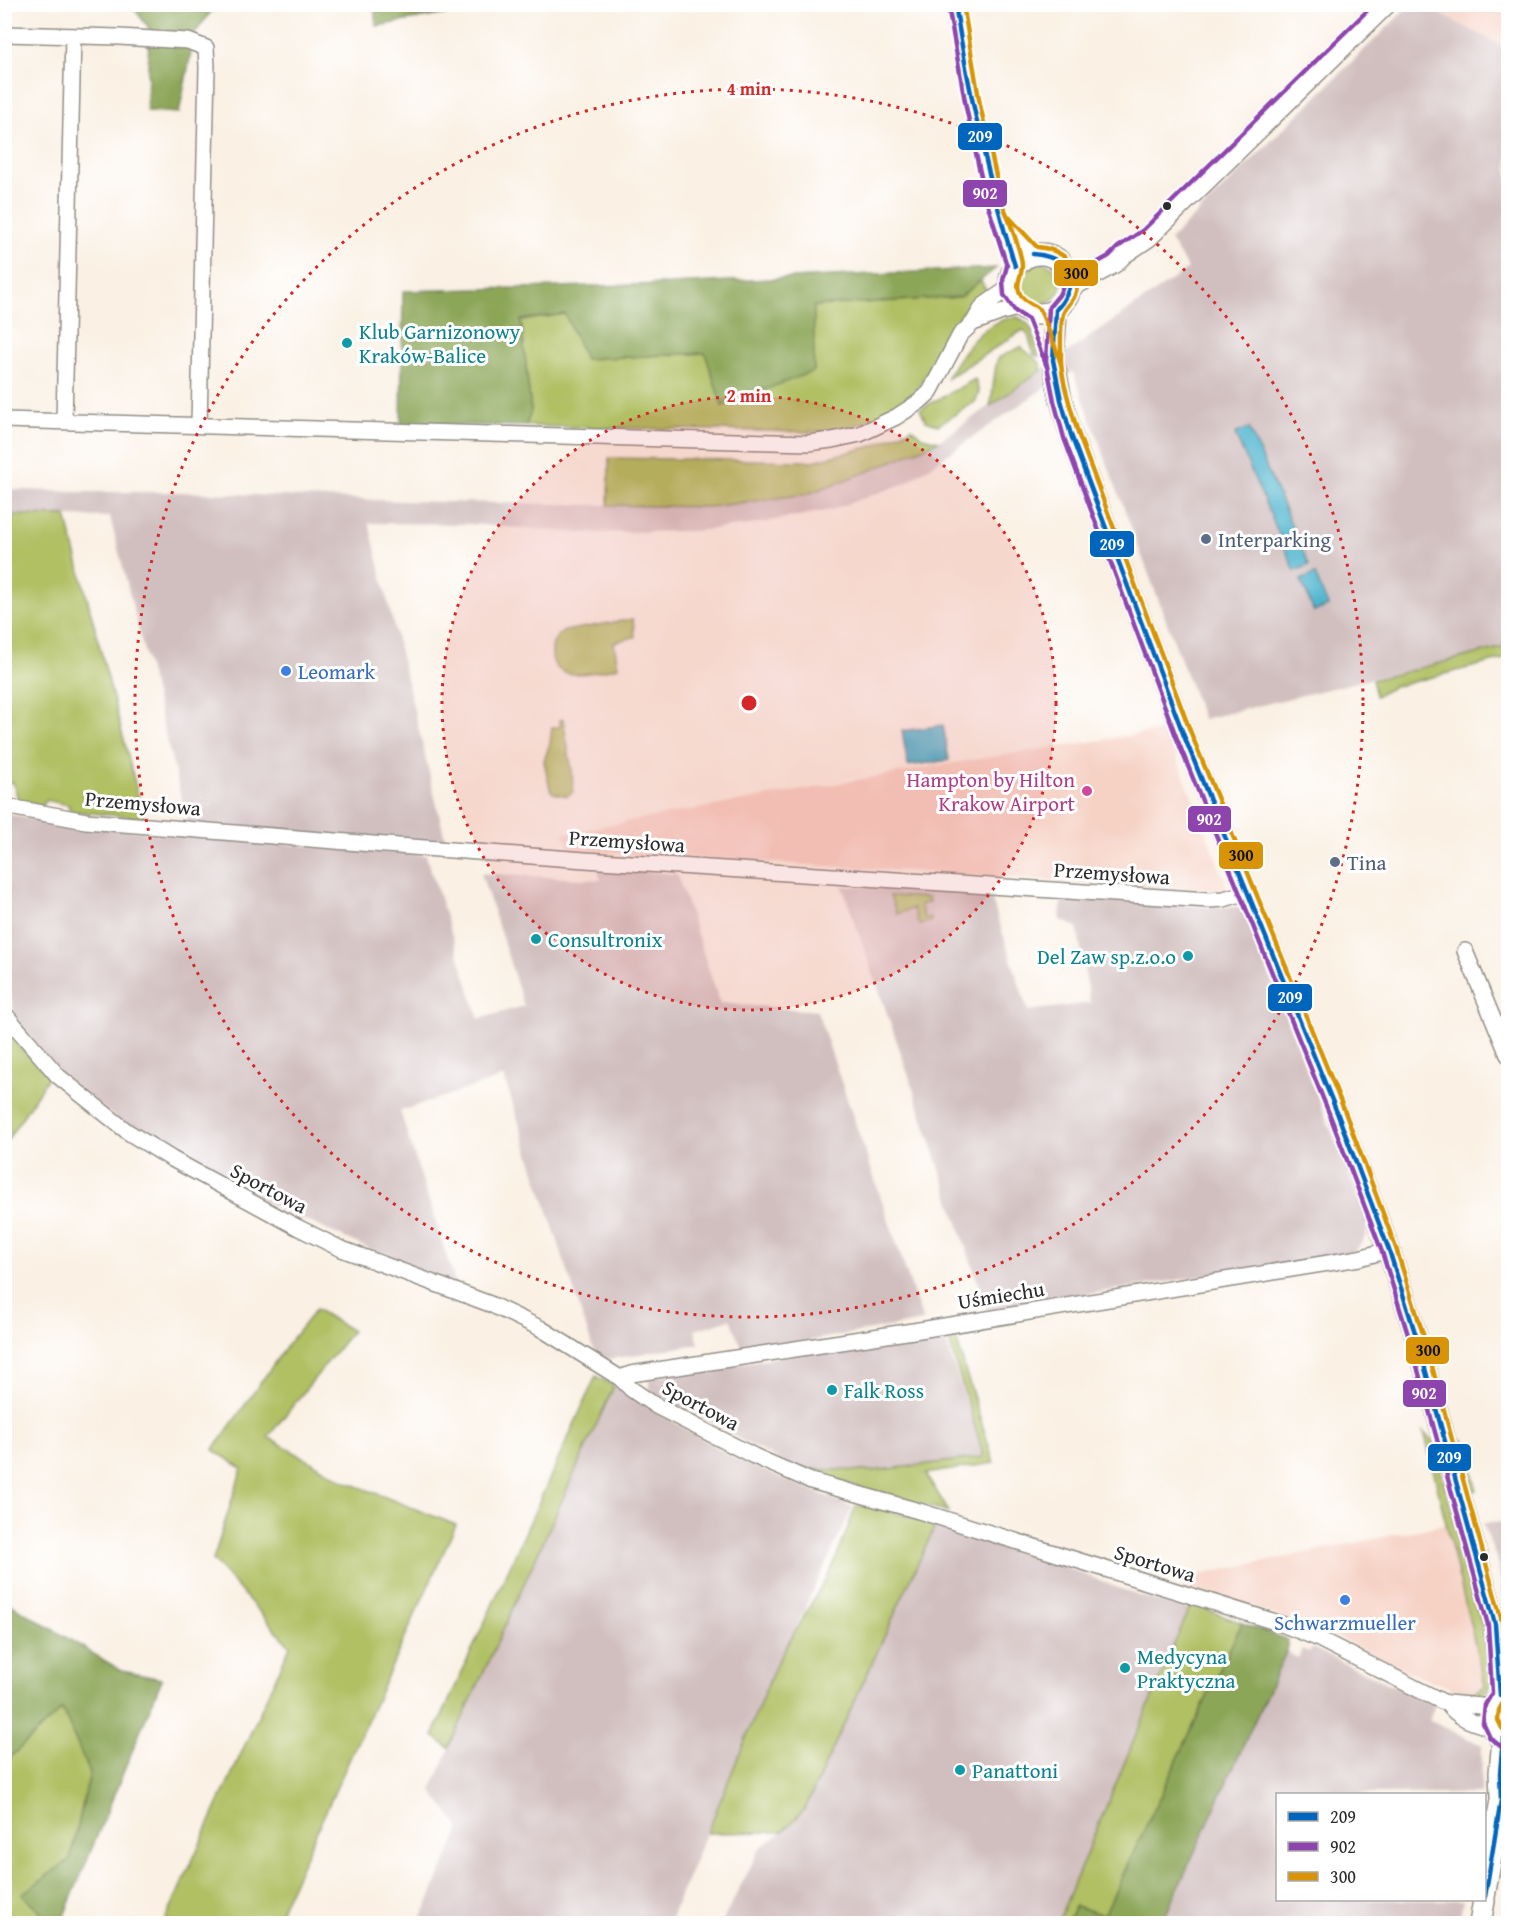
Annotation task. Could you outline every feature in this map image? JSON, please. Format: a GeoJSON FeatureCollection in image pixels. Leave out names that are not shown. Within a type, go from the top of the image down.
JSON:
{"type":"FeatureCollection","features":[{"type":"Feature","properties":{"kind":"main road"},"geometry":{"type":"LineString","coordinates":[[1068,276],[1123,253],[1148,236],[1385,4]]}},
{"type":"Feature","properties":{"kind":"main road"},"geometry":{"type":"LineString","coordinates":[[1028,311],[1042,314],[1056,310],[1068,295],[1068,276],[1059,260],[1051,255],[1033,254],[1026,257],[1015,266],[1010,287],[1013,297],[1028,311],[1053,360]]}},
{"type":"Feature","properties":{"kind":"main road"},"geometry":{"type":"LineString","coordinates":[[1056,310],[1053,360],[1060,400],[1071,435],[1184,736],[1374,1207],[1417,1339],[1497,1636],[1500,1698],[1490,1721],[1501,1736],[1501,1800],[1486,1886]]}},
{"type":"Feature","properties":{"kind":"main road"},"geometry":{"type":"LineString","coordinates":[[1497,1636],[1509,1659]]}},
{"type":"Feature","properties":{"kind":"main road"},"geometry":{"type":"LineString","coordinates":[[1501,1800],[1509,1781]]}},
{"type":"Feature","properties":{"kind":"main road"},"geometry":{"type":"LineString","coordinates":[[1480,1923],[1484,1901]]}},
{"type":"Feature","properties":{"kind":"street"},"geometry":{"type":"LineString","coordinates":[[955,4],[973,106],[995,204],[1015,266]]}},
{"type":"Feature","properties":{"kind":"street"},"geometry":{"type":"LineString","coordinates":[[4,34],[188,41],[206,48],[199,425]]}},
{"type":"Feature","properties":{"kind":"street"},"geometry":{"type":"LineString","coordinates":[[64,421],[73,36]]}},
{"type":"Feature","properties":{"kind":"street"},"geometry":{"type":"LineString","coordinates":[[1001,219],[1033,254]]}},
{"type":"Feature","properties":{"kind":"street"},"geometry":{"type":"LineString","coordinates":[[4,420],[808,443],[832,440],[860,434],[896,417],[919,402],[930,392],[960,335],[973,323],[983,306],[1010,287]]}},
{"type":"Feature","properties":{"kind":"street"},"geometry":{"type":"LineString","coordinates":[[973,323],[1002,312],[1028,311]]}},
{"type":"Feature","properties":{"kind":"street","name":"Przemysłowa"},"geometry":{"type":"LineString","coordinates":[[4,806],[86,821],[585,860],[1209,900],[1224,899],[1247,892]]}},
{"type":"Feature","properties":{"kind":"street"},"geometry":{"type":"LineString","coordinates":[[1465,951],[1509,1055]]}},
{"type":"Feature","properties":{"kind":"street","name":"Sportowa"},"geometry":{"type":"LineString","coordinates":[[4,1013],[58,1076],[128,1132],[172,1159],[339,1248],[490,1304],[540,1328],[620,1378],[631,1389],[656,1406],[754,1456],[811,1481],[919,1510],[1279,1623],[1317,1638],[1447,1703],[1454,1713],[1501,1736]]}},
{"type":"Feature","properties":{"kind":"street","name":"Uśmiechu"},"geometry":{"type":"LineString","coordinates":[[620,1378],[632,1374],[1359,1258],[1389,1250]]}},
{"type":"Feature","properties":{"kind":"street","name":"Sportowa"},"geometry":{"type":"LineString","coordinates":[[1447,1703],[1500,1698]]}},
{"type":"Feature","properties":{"kind":"shaded area"},"geometry":{"type":"Polygon","coordinates":[[[1410,5],[1422,5],[1501,45],[1508,61],[1508,646],[1203,719],[1073,372],[1046,387],[906,483],[831,510],[749,525],[696,531],[578,533],[469,524],[369,523],[446,843],[188,824],[110,517],[5,515],[5,489],[75,492],[181,492],[400,501],[709,507],[869,471],[939,441],[1188,269],[1170,240],[1410,5]]]}},
{"type":"Feature","properties":{"kind":"shaded area"},"geometry":{"type":"Polygon","coordinates":[[[1422,5],[1508,5],[1508,62],[1422,5]]]}},
{"type":"Feature","properties":{"kind":"shaded area"},"geometry":{"type":"Polygon","coordinates":[[[1166,730],[1229,891],[570,850],[563,833],[959,762],[1166,730]]]}},
{"type":"Feature","properties":{"kind":"shaded area"},"geometry":{"type":"Polygon","coordinates":[[[4,814],[161,834],[426,855],[479,1019],[524,1006],[481,873],[601,880],[597,867],[677,874],[720,1003],[817,1011],[923,1321],[744,1352],[730,1319],[695,1330],[699,1344],[597,1361],[504,1077],[400,1111],[456,1285],[222,1183],[118,1120],[59,1073],[15,1017],[5,964],[4,814]]]}},
{"type":"Feature","properties":{"kind":"shaded area"},"geometry":{"type":"Polygon","coordinates":[[[842,886],[989,891],[1028,1011],[1090,1003],[1077,927],[1060,920],[1062,896],[1212,907],[1242,907],[1367,1221],[1366,1236],[1355,1252],[987,1310],[842,886]]]}},
{"type":"Feature","properties":{"kind":"shaded area"},"geometry":{"type":"Polygon","coordinates":[[[943,1332],[984,1457],[872,1471],[795,1469],[737,1438],[716,1423],[696,1414],[688,1417],[651,1395],[648,1377],[943,1332]]]}},
{"type":"Feature","properties":{"kind":"shaded area"},"geometry":{"type":"Polygon","coordinates":[[[614,1386],[736,1459],[853,1507],[760,1702],[669,1923],[419,1924],[459,1831],[457,1824],[431,1790],[614,1386]]]}},
{"type":"Feature","properties":{"kind":"shaded area"},"geometry":{"type":"Polygon","coordinates":[[[1508,1521],[1508,1621],[1497,1560],[1483,1524],[1508,1521]]]}},
{"type":"Feature","properties":{"kind":"shaded area"},"geometry":{"type":"Polygon","coordinates":[[[936,1524],[1038,1556],[1136,1595],[1188,1609],[1057,1923],[721,1924],[760,1848],[782,1832],[805,1809],[936,1524]]]}},
{"type":"Feature","properties":{"kind":"shaded area","name":"Schwarzmueller"},"geometry":{"type":"Polygon","coordinates":[[[1447,1524],[1485,1686],[1471,1695],[1412,1674],[1335,1636],[1267,1612],[1184,1588],[1183,1578],[1447,1524]]]}},
{"type":"Feature","properties":{"kind":"shaded area"},"geometry":{"type":"Polygon","coordinates":[[[1312,1648],[1435,1705],[1429,1720],[1482,1745],[1481,1793],[1276,1793],[1276,1901],[1463,1901],[1459,1923],[1162,1924],[1286,1652],[1298,1658],[1302,1649],[1309,1652],[1312,1648]]]}},
{"type":"Feature","properties":{"kind":"green space"},"geometry":{"type":"Polygon","coordinates":[[[374,4],[497,4],[497,5],[376,26],[374,4]]]}},
{"type":"Feature","properties":{"kind":"green space"},"geometry":{"type":"Polygon","coordinates":[[[131,5],[216,5],[195,33],[179,113],[147,111],[149,28],[131,5]]]}},
{"type":"Feature","properties":{"kind":"green space"},"geometry":{"type":"Polygon","coordinates":[[[1041,263],[1055,269],[1061,283],[1055,297],[1041,303],[1027,297],[1021,283],[1027,269],[1041,263]]]}},
{"type":"Feature","properties":{"kind":"green space"},"geometry":{"type":"Polygon","coordinates":[[[996,268],[960,297],[814,306],[814,371],[722,406],[705,353],[585,359],[565,314],[521,320],[531,411],[526,426],[401,424],[403,291],[671,284],[996,268]]]}},
{"type":"Feature","properties":{"kind":"green space"},"geometry":{"type":"Polygon","coordinates":[[[980,280],[988,293],[960,316],[920,385],[900,407],[840,431],[526,426],[531,410],[521,321],[565,314],[586,359],[705,353],[723,406],[813,306],[960,297],[980,280]]]}},
{"type":"Feature","properties":{"kind":"green space"},"geometry":{"type":"Polygon","coordinates":[[[1017,317],[1030,328],[1039,356],[1034,355],[1028,335],[1023,330],[946,379],[966,348],[983,331],[1005,319],[1017,317]]]}},
{"type":"Feature","properties":{"kind":"green space"},"geometry":{"type":"Polygon","coordinates":[[[1021,347],[1040,363],[1042,370],[990,406],[998,358],[1021,347]]]}},
{"type":"Feature","properties":{"kind":"green space"},"geometry":{"type":"Polygon","coordinates":[[[975,379],[979,393],[975,402],[938,425],[926,421],[920,409],[975,379]]]}},
{"type":"Feature","properties":{"kind":"green space"},"geometry":{"type":"Polygon","coordinates":[[[912,428],[922,437],[939,441],[807,494],[709,507],[608,505],[609,458],[813,461],[873,446],[912,428]]]}},
{"type":"Feature","properties":{"kind":"green space"},"geometry":{"type":"Polygon","coordinates":[[[5,515],[66,516],[144,818],[69,811],[69,805],[46,800],[42,807],[28,802],[19,802],[13,782],[5,784],[5,515]]]}},
{"type":"Feature","properties":{"kind":"green space"},"geometry":{"type":"Polygon","coordinates":[[[633,619],[635,637],[614,642],[618,667],[579,674],[560,671],[554,665],[553,644],[564,631],[633,619]]]}},
{"type":"Feature","properties":{"kind":"green space"},"geometry":{"type":"Polygon","coordinates":[[[1508,646],[1508,658],[1393,687],[1376,696],[1372,680],[1508,646]]]}},
{"type":"Feature","properties":{"kind":"green space"},"geometry":{"type":"Polygon","coordinates":[[[563,719],[573,790],[567,796],[553,793],[550,789],[544,761],[552,727],[560,727],[560,720],[563,719]]]}},
{"type":"Feature","properties":{"kind":"green space"},"geometry":{"type":"Polygon","coordinates":[[[890,896],[928,898],[929,902],[920,905],[924,918],[930,917],[931,921],[920,925],[913,908],[897,914],[890,896]]]}},
{"type":"Feature","properties":{"kind":"green space"},"geometry":{"type":"Polygon","coordinates":[[[5,1028],[14,1041],[49,1076],[5,1144],[5,1028]]]}},
{"type":"Feature","properties":{"kind":"green space"},"geometry":{"type":"Polygon","coordinates":[[[316,1309],[352,1331],[268,1437],[342,1480],[456,1525],[275,1923],[164,1923],[290,1646],[213,1560],[242,1468],[213,1450],[285,1348],[316,1309]]]}},
{"type":"Feature","properties":{"kind":"green space"},"geometry":{"type":"Polygon","coordinates":[[[954,1329],[994,1463],[926,1474],[949,1512],[795,1469],[872,1471],[984,1457],[946,1331],[954,1329]]]}},
{"type":"Feature","properties":{"kind":"green space"},"geometry":{"type":"Polygon","coordinates":[[[596,1376],[614,1386],[449,1748],[433,1736],[596,1376]]]}},
{"type":"Feature","properties":{"kind":"green space"},"geometry":{"type":"Polygon","coordinates":[[[1424,1432],[1433,1441],[1488,1648],[1492,1680],[1488,1690],[1479,1695],[1471,1695],[1485,1686],[1424,1432]]]}},
{"type":"Feature","properties":{"kind":"green space"},"geometry":{"type":"Polygon","coordinates":[[[1463,1440],[1477,1490],[1467,1493],[1454,1443],[1463,1440]]]}},
{"type":"Feature","properties":{"kind":"green space"},"geometry":{"type":"Polygon","coordinates":[[[867,1504],[936,1524],[805,1809],[782,1832],[707,1833],[777,1662],[833,1566],[856,1506],[867,1504]]]}},
{"type":"Feature","properties":{"kind":"green space"},"geometry":{"type":"Polygon","coordinates":[[[5,1601],[122,1671],[162,1679],[61,1923],[51,1923],[22,1894],[70,1859],[90,1773],[62,1709],[5,1762],[5,1601]]]}},
{"type":"Feature","properties":{"kind":"green space"},"geometry":{"type":"Polygon","coordinates":[[[1191,1604],[1242,1623],[1104,1915],[1075,1906],[1067,1923],[1057,1924],[1191,1604]]]}},
{"type":"Feature","properties":{"kind":"green space"},"geometry":{"type":"Polygon","coordinates":[[[1242,1623],[1288,1640],[1286,1652],[1162,1923],[1067,1923],[1075,1906],[1104,1915],[1242,1623]]]}},
{"type":"Feature","properties":{"kind":"green space"},"geometry":{"type":"Polygon","coordinates":[[[62,1709],[90,1773],[70,1859],[23,1894],[51,1923],[5,1924],[5,1762],[62,1709]]]}},
{"type":"Feature","properties":{"kind":"water"},"geometry":{"type":"Polygon","coordinates":[[[1249,428],[1309,565],[1295,571],[1235,434],[1249,428]]]}},
{"type":"Feature","properties":{"kind":"water"},"geometry":{"type":"Polygon","coordinates":[[[1315,574],[1328,606],[1314,612],[1301,580],[1315,574]]]}},
{"type":"Feature","properties":{"kind":"water"},"geometry":{"type":"Polygon","coordinates":[[[943,725],[949,760],[908,766],[902,731],[943,725]]]}},
{"type":"Feature","properties":{"kind":"transit line","name":"209"},"geometry":{"type":"LineString","coordinates":[[955,4],[980,136],[1015,266]]}},
{"type":"Feature","properties":{"kind":"transit line","name":"300"},"geometry":{"type":"LineString","coordinates":[[963,4],[980,105],[1007,215],[1037,247],[1055,251],[1070,261],[1077,276],[1078,285],[1075,295],[1065,309],[1061,324],[1061,365],[1078,433],[1191,733],[1345,1112],[1396,1248],[1424,1337],[1502,1622],[1507,1695],[1499,1710],[1498,1720],[1508,1734]]}},
{"type":"Feature","properties":{"kind":"transit line","name":"902"},"geometry":{"type":"LineString","coordinates":[[1374,4],[1143,230],[1109,256],[1066,280],[1059,295],[1049,307],[1046,361],[1064,438],[1177,739],[1331,1118],[1382,1252],[1410,1341],[1488,1625],[1492,1693],[1485,1705],[1483,1723],[1490,1738],[1504,1749]]}},
{"type":"Feature","properties":{"kind":"transit line","name":"902"},"geometry":{"type":"LineString","coordinates":[[948,5],[979,168],[1007,266],[1003,280],[1004,295],[1016,312],[1028,319],[1047,367]]}},
{"type":"Feature","properties":{"kind":"transit line","name":"300"},"geometry":{"type":"LineString","coordinates":[[1006,212],[1022,262],[1018,286],[1020,294],[1040,311],[1061,365]]}},
{"type":"Feature","properties":{"kind":"transit line","name":"209"},"geometry":{"type":"LineString","coordinates":[[1033,254],[1056,260],[1068,273],[1068,290],[1056,310]]}},
{"type":"Feature","properties":{"kind":"transit line","name":"209"},"geometry":{"type":"LineString","coordinates":[[1056,310],[1053,360],[1071,435],[1184,736],[1338,1115],[1389,1250],[1417,1339],[1495,1624],[1500,1695]]}},
{"type":"Feature","properties":{"kind":"transit line","name":"209"},"geometry":{"type":"LineString","coordinates":[[1486,1891],[1501,1800],[1500,1773],[1503,1739]]}},
{"type":"Feature","properties":{"kind":"place","name":"Klub Garnizonowy Kraków-Balice"},"geometry":{"type":"Point","coordinates":[347,343]}},
{"type":"Feature","properties":{"kind":"place","name":"Interparking"},"geometry":{"type":"Point","coordinates":[1206,539]}},
{"type":"Feature","properties":{"kind":"place","name":"Leomark"},"geometry":{"type":"Point","coordinates":[286,671]}},
{"type":"Feature","properties":{"kind":"place","name":"Hampton by Hilton Krakow Airport"},"geometry":{"type":"Point","coordinates":[1087,791]}},
{"type":"Feature","properties":{"kind":"place","name":"Tina"},"geometry":{"type":"Point","coordinates":[1335,862]}},
{"type":"Feature","properties":{"kind":"place","name":"Consultronix"},"geometry":{"type":"Point","coordinates":[536,939]}},
{"type":"Feature","properties":{"kind":"place","name":"Del Zaw sp.z.o.o"},"geometry":{"type":"Point","coordinates":[1188,956]}},
{"type":"Feature","properties":{"kind":"place","name":"Falk Ross"},"geometry":{"type":"Point","coordinates":[832,1390]}},
{"type":"Feature","properties":{"kind":"place","name":"Schwarzmueller"},"geometry":{"type":"Point","coordinates":[1345,1600]}},
{"type":"Feature","properties":{"kind":"place","name":"Medycyna Praktyczna"},"geometry":{"type":"Point","coordinates":[1125,1668]}},
{"type":"Feature","properties":{"kind":"place","name":"Panattoni"},"geometry":{"type":"Point","coordinates":[960,1770]}}]}
